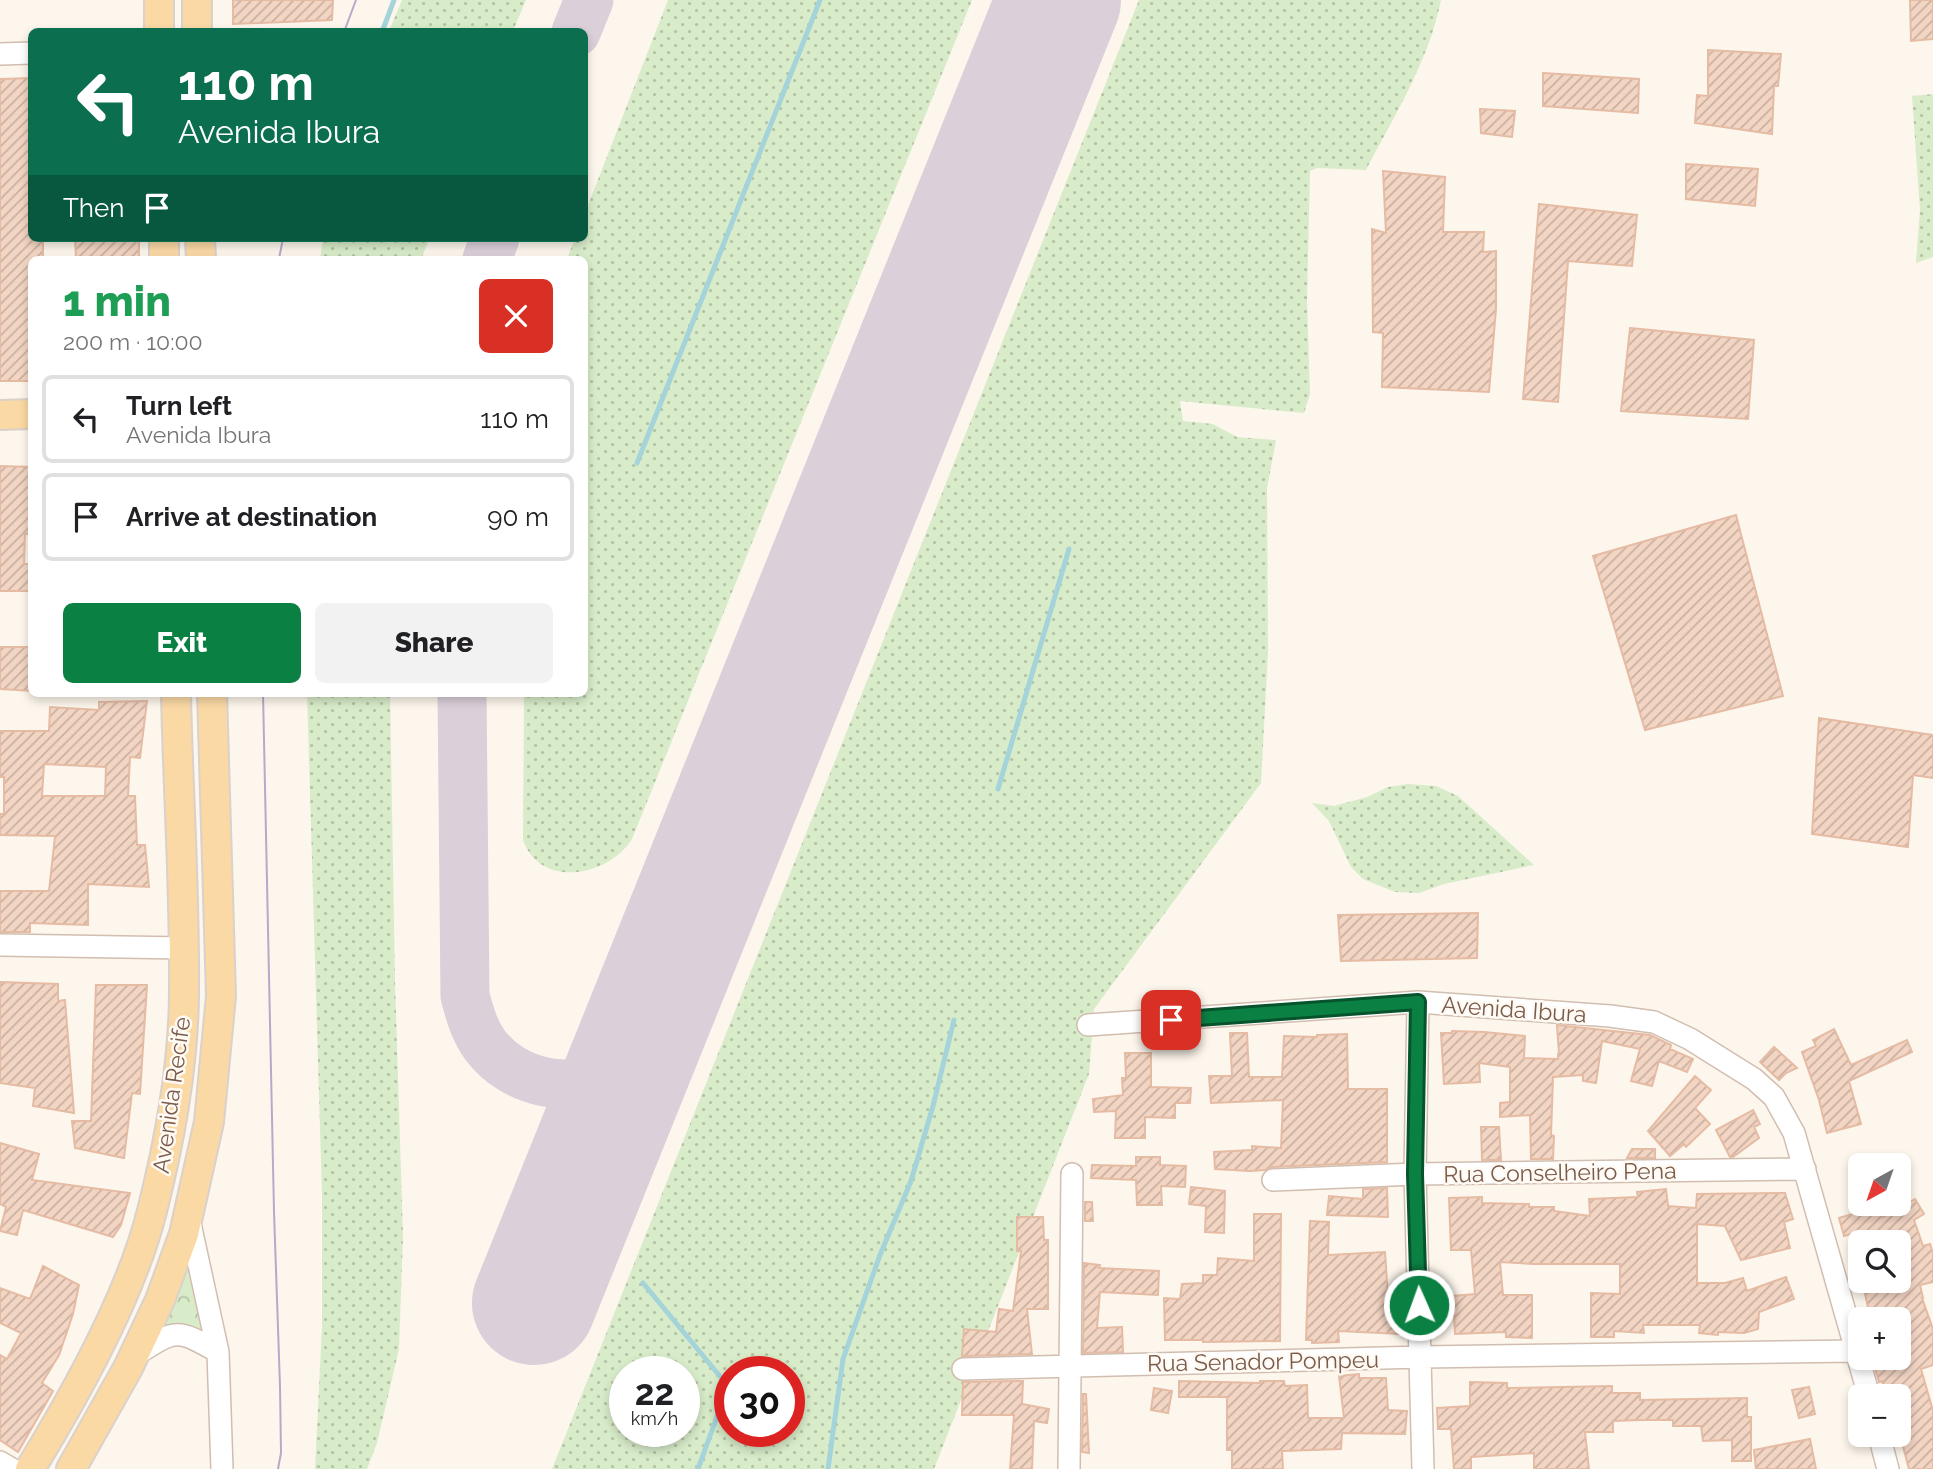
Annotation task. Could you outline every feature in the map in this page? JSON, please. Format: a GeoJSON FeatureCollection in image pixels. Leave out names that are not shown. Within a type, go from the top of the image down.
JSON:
{"type":"FeatureCollection","features":[{"type":"Feature","properties":{"kind":"main road"},"geometry":{"type":"LineString","coordinates":[[159,0],[159,28]]}},
{"type":"Feature","properties":{"kind":"main road"},"geometry":{"type":"LineString","coordinates":[[197,0],[197,28]]}},
{"type":"Feature","properties":{"kind":"main road"},"geometry":{"type":"LineString","coordinates":[[0,415],[28,414]]}},
{"type":"Feature","properties":{"kind":"main road","name":"Avenida Recife"},"geometry":{"type":"LineString","coordinates":[[30,1469],[61,1417],[121,1297],[152,1212],[172,1119],[184,991],[176,697]]}},
{"type":"Feature","properties":{"kind":"main road","name":"Avenida Recife"},"geometry":{"type":"LineString","coordinates":[[71,1469],[134,1356],[164,1290],[188,1215],[208,1122],[221,996],[212,697]]}},
{"type":"Feature","properties":{"kind":"street"},"geometry":{"type":"LineString","coordinates":[[0,54],[28,54]]}},
{"type":"Feature","properties":{"kind":"street"},"geometry":{"type":"LineString","coordinates":[[0,944],[183,948]]}},
{"type":"Feature","properties":{"kind":"street"},"geometry":{"type":"LineString","coordinates":[[1418,1002],[1415,1174],[1423,1469]]}},
{"type":"Feature","properties":{"kind":"street","name":"Avenida Ibura"},"geometry":{"type":"LineString","coordinates":[[1088,1026],[1418,1002],[1610,1016],[1654,1023],[1722,1057],[1774,1097],[1794,1133],[1848,1320]]}},
{"type":"Feature","properties":{"kind":"street","name":"Rua Conselheiro Pena"},"geometry":{"type":"LineString","coordinates":[[1273,1180],[1415,1174],[1805,1169]]}},
{"type":"Feature","properties":{"kind":"street"},"geometry":{"type":"LineString","coordinates":[[1069,1469],[1072,1174]]}},
{"type":"Feature","properties":{"kind":"street"},"geometry":{"type":"LineString","coordinates":[[188,1215],[218,1352],[222,1469]]}},
{"type":"Feature","properties":{"kind":"street"},"geometry":{"type":"LineString","coordinates":[[134,1356],[173,1334],[191,1336],[218,1352]]}},
{"type":"Feature","properties":{"kind":"street","name":"Rua Senador Pompeu"},"geometry":{"type":"LineString","coordinates":[[964,1369],[1421,1357],[1848,1351]]}},
{"type":"Feature","properties":{"kind":"street"},"geometry":{"type":"LineString","coordinates":[[1882,1447],[1888,1469]]}},
{"type":"Feature","properties":{"kind":"street"},"geometry":{"type":"LineString","coordinates":[[0,1462],[12,1469]]}},
{"type":"Feature","properties":{"kind":"green space"},"geometry":{"type":"Polygon","coordinates":[[[402,0],[526,0],[514,28],[390,28],[402,0]]]}},
{"type":"Feature","properties":{"kind":"green space"},"geometry":{"type":"Polygon","coordinates":[[[668,0],[972,0],[632,839],[608,862],[576,872],[559,871],[544,866],[532,856],[523,840],[524,697],[588,697],[588,256],[568,256],[573,242],[588,242],[588,205],[668,0]]]}},
{"type":"Feature","properties":{"kind":"green space"},"geometry":{"type":"Polygon","coordinates":[[[1139,0],[1441,0],[1419,66],[1366,170],[1317,168],[1310,171],[1307,301],[1310,394],[1304,413],[1180,401],[1183,421],[1213,424],[1237,437],[1276,440],[1267,488],[1268,652],[1261,783],[1094,1009],[1089,1074],[934,1469],[552,1469],[1139,0]]]}},
{"type":"Feature","properties":{"kind":"green space"},"geometry":{"type":"Polygon","coordinates":[[[1933,94],[1933,257],[1916,263],[1920,210],[1912,96],[1933,94]]]}},
{"type":"Feature","properties":{"kind":"green space"},"geometry":{"type":"Polygon","coordinates":[[[322,242],[428,242],[422,256],[320,256],[322,242]]]}},
{"type":"Feature","properties":{"kind":"green space"},"geometry":{"type":"Polygon","coordinates":[[[307,697],[390,697],[403,1236],[399,1349],[377,1443],[367,1469],[315,1469],[322,1326],[322,1194],[307,697]]]}},
{"type":"Feature","properties":{"kind":"green space"},"geometry":{"type":"Polygon","coordinates":[[[1408,784],[1436,786],[1458,796],[1534,865],[1444,884],[1419,893],[1395,892],[1363,879],[1351,867],[1329,821],[1312,803],[1334,806],[1367,797],[1388,787],[1408,784]]]}},
{"type":"Feature","properties":{"kind":"green space"},"geometry":{"type":"Polygon","coordinates":[[[187,1236],[212,1344],[150,1341],[187,1236]]]}},
{"type":"Feature","properties":{"kind":"building"},"geometry":{"type":"Polygon","coordinates":[[[233,0],[333,0],[332,20],[233,24],[233,0]]]}},
{"type":"Feature","properties":{"kind":"building"},"geometry":{"type":"Polygon","coordinates":[[[1910,0],[1933,0],[1933,39],[1911,41],[1910,0]]]}},
{"type":"Feature","properties":{"kind":"building"},"geometry":{"type":"Polygon","coordinates":[[[1708,50],[1781,54],[1778,86],[1774,86],[1772,134],[1695,123],[1697,95],[1708,96],[1708,50]]]}},
{"type":"Feature","properties":{"kind":"building"},"geometry":{"type":"Polygon","coordinates":[[[1543,73],[1639,79],[1638,113],[1543,106],[1543,73]]]}},
{"type":"Feature","properties":{"kind":"building"},"geometry":{"type":"Polygon","coordinates":[[[28,78],[28,242],[43,242],[43,256],[28,256],[28,381],[0,381],[0,79],[28,78]]]}},
{"type":"Feature","properties":{"kind":"building"},"geometry":{"type":"Polygon","coordinates":[[[1480,109],[1515,111],[1512,137],[1481,133],[1480,109]]]}},
{"type":"Feature","properties":{"kind":"building"},"geometry":{"type":"Polygon","coordinates":[[[1686,164],[1758,169],[1755,206],[1686,199],[1686,164]]]}},
{"type":"Feature","properties":{"kind":"building"},"geometry":{"type":"Polygon","coordinates":[[[1383,171],[1445,177],[1443,232],[1484,232],[1483,252],[1496,251],[1496,309],[1489,392],[1382,387],[1383,333],[1373,332],[1372,229],[1386,233],[1383,171]]]}},
{"type":"Feature","properties":{"kind":"building"},"geometry":{"type":"Polygon","coordinates":[[[1539,204],[1637,215],[1632,266],[1568,261],[1558,402],[1523,399],[1539,204]]]}},
{"type":"Feature","properties":{"kind":"building"},"geometry":{"type":"Polygon","coordinates":[[[75,242],[139,242],[139,256],[76,256],[75,242]]]}},
{"type":"Feature","properties":{"kind":"building"},"geometry":{"type":"Polygon","coordinates":[[[1630,328],[1754,340],[1748,419],[1621,411],[1630,328]]]}},
{"type":"Feature","properties":{"kind":"building"},"geometry":{"type":"Polygon","coordinates":[[[0,466],[28,467],[28,534],[25,534],[24,564],[28,564],[28,591],[0,591],[0,466]]]}},
{"type":"Feature","properties":{"kind":"building"},"geometry":{"type":"Polygon","coordinates":[[[1736,515],[1783,696],[1645,730],[1593,556],[1736,515]]]}},
{"type":"Feature","properties":{"kind":"building"},"geometry":{"type":"Polygon","coordinates":[[[0,647],[28,647],[28,691],[0,689],[0,647]]]}},
{"type":"Feature","properties":{"kind":"building"},"geometry":{"type":"Polygon","coordinates":[[[147,701],[140,758],[130,757],[128,796],[135,796],[137,845],[145,845],[149,887],[88,884],[88,925],[30,923],[30,932],[0,932],[0,891],[49,891],[55,836],[0,835],[0,814],[4,814],[4,777],[0,777],[0,731],[49,731],[50,707],[99,710],[99,702],[147,701]],[[44,764],[42,796],[105,796],[106,767],[44,764]]]}},
{"type":"Feature","properties":{"kind":"building"},"geometry":{"type":"Polygon","coordinates":[[[1819,718],[1933,735],[1933,778],[1913,775],[1908,847],[1812,834],[1819,718]]]}},
{"type":"Feature","properties":{"kind":"building"},"geometry":{"type":"Polygon","coordinates":[[[1478,913],[1477,958],[1341,961],[1338,915],[1478,913]]]}},
{"type":"Feature","properties":{"kind":"building"},"geometry":{"type":"Polygon","coordinates":[[[0,982],[58,984],[58,1001],[65,1000],[74,1113],[33,1106],[35,1088],[0,1083],[0,982]]]}},
{"type":"Feature","properties":{"kind":"building"},"geometry":{"type":"Polygon","coordinates":[[[96,985],[147,985],[140,1094],[132,1093],[124,1158],[75,1148],[72,1121],[91,1121],[96,985]]]}},
{"type":"Feature","properties":{"kind":"building"},"geometry":{"type":"Polygon","coordinates":[[[1557,1025],[1650,1035],[1671,1045],[1670,1049],[1693,1059],[1687,1072],[1659,1061],[1652,1086],[1631,1081],[1640,1049],[1602,1041],[1596,1083],[1583,1081],[1583,1075],[1553,1077],[1553,1159],[1531,1159],[1530,1115],[1500,1117],[1500,1103],[1510,1102],[1510,1067],[1479,1063],[1480,1082],[1444,1084],[1441,1033],[1484,1032],[1525,1036],[1524,1058],[1558,1059],[1557,1025]]]}},
{"type":"Feature","properties":{"kind":"building"},"geometry":{"type":"Polygon","coordinates":[[[1834,1029],[1851,1065],[1907,1040],[1912,1052],[1849,1081],[1861,1124],[1827,1133],[1802,1052],[1816,1046],[1813,1040],[1834,1029]]]}},
{"type":"Feature","properties":{"kind":"building"},"geometry":{"type":"Polygon","coordinates":[[[1230,1033],[1247,1033],[1249,1077],[1282,1077],[1284,1036],[1347,1034],[1348,1089],[1387,1089],[1387,1162],[1272,1167],[1250,1171],[1215,1169],[1214,1152],[1252,1150],[1252,1146],[1281,1148],[1283,1100],[1211,1103],[1209,1076],[1232,1076],[1230,1033]]]}},
{"type":"Feature","properties":{"kind":"building"},"geometry":{"type":"Polygon","coordinates":[[[1774,1047],[1797,1068],[1779,1080],[1760,1062],[1774,1047]]]}},
{"type":"Feature","properties":{"kind":"building"},"geometry":{"type":"Polygon","coordinates":[[[1125,1053],[1151,1053],[1151,1087],[1191,1088],[1190,1103],[1175,1103],[1175,1118],[1145,1117],[1145,1138],[1115,1138],[1116,1111],[1094,1112],[1093,1099],[1123,1095],[1122,1078],[1126,1078],[1125,1053]]]}},
{"type":"Feature","properties":{"kind":"building"},"geometry":{"type":"Polygon","coordinates":[[[1695,1076],[1711,1090],[1695,1108],[1710,1124],[1686,1147],[1684,1144],[1670,1156],[1648,1131],[1695,1076]]]}},
{"type":"Feature","properties":{"kind":"building"},"geometry":{"type":"Polygon","coordinates":[[[1753,1110],[1760,1124],[1754,1127],[1759,1138],[1730,1157],[1716,1130],[1753,1110]]]}},
{"type":"Feature","properties":{"kind":"building"},"geometry":{"type":"Polygon","coordinates":[[[1481,1127],[1499,1127],[1501,1160],[1482,1160],[1481,1127]]]}},
{"type":"Feature","properties":{"kind":"building"},"geometry":{"type":"Polygon","coordinates":[[[0,1143],[39,1154],[32,1180],[130,1193],[121,1225],[113,1237],[23,1210],[17,1235],[0,1231],[6,1207],[0,1204],[0,1143]]]}},
{"type":"Feature","properties":{"kind":"building"},"geometry":{"type":"Polygon","coordinates":[[[1632,1149],[1655,1149],[1655,1158],[1627,1158],[1632,1149]]]}},
{"type":"Feature","properties":{"kind":"building"},"geometry":{"type":"Polygon","coordinates":[[[1136,1157],[1160,1157],[1160,1165],[1186,1166],[1185,1187],[1161,1186],[1162,1205],[1137,1205],[1136,1180],[1091,1178],[1092,1165],[1136,1166],[1136,1157]]]}},
{"type":"Feature","properties":{"kind":"building"},"geometry":{"type":"Polygon","coordinates":[[[1191,1187],[1225,1191],[1224,1233],[1205,1232],[1206,1206],[1189,1204],[1191,1187]]]}},
{"type":"Feature","properties":{"kind":"building"},"geometry":{"type":"Polygon","coordinates":[[[1387,1188],[1388,1217],[1327,1215],[1329,1196],[1363,1199],[1363,1189],[1387,1188]]]}},
{"type":"Feature","properties":{"kind":"building"},"geometry":{"type":"Polygon","coordinates":[[[1666,1189],[1668,1206],[1696,1208],[1697,1194],[1785,1193],[1793,1219],[1784,1222],[1790,1248],[1741,1260],[1725,1226],[1697,1224],[1697,1283],[1725,1283],[1743,1278],[1747,1291],[1786,1277],[1794,1299],[1759,1312],[1758,1329],[1744,1333],[1699,1333],[1700,1325],[1643,1325],[1644,1333],[1614,1331],[1614,1337],[1591,1337],[1591,1293],[1620,1294],[1620,1264],[1500,1262],[1503,1295],[1532,1295],[1532,1338],[1506,1337],[1506,1332],[1455,1334],[1453,1296],[1475,1294],[1471,1250],[1451,1250],[1449,1198],[1482,1197],[1482,1203],[1554,1207],[1554,1211],[1590,1216],[1589,1199],[1638,1197],[1637,1192],[1666,1189]]]}},
{"type":"Feature","properties":{"kind":"building"},"geometry":{"type":"Polygon","coordinates":[[[1915,1199],[1924,1214],[1914,1220],[1923,1246],[1930,1244],[1933,1253],[1933,1282],[1920,1285],[1933,1329],[1933,1365],[1921,1369],[1933,1411],[1933,1469],[1909,1469],[1903,1447],[1911,1447],[1911,1384],[1883,1384],[1882,1381],[1879,1382],[1876,1370],[1911,1370],[1911,1307],[1868,1307],[1865,1293],[1911,1293],[1911,1230],[1848,1230],[1848,1235],[1844,1236],[1839,1218],[1848,1215],[1911,1216],[1911,1201],[1915,1199]]]}},
{"type":"Feature","properties":{"kind":"building"},"geometry":{"type":"Polygon","coordinates":[[[1085,1202],[1092,1202],[1093,1221],[1085,1221],[1085,1202]]]}},
{"type":"Feature","properties":{"kind":"building"},"geometry":{"type":"Polygon","coordinates":[[[1254,1214],[1281,1214],[1280,1341],[1165,1340],[1164,1298],[1180,1299],[1182,1284],[1203,1283],[1203,1275],[1217,1275],[1218,1258],[1254,1261],[1254,1214]]]}},
{"type":"Feature","properties":{"kind":"building"},"geometry":{"type":"Polygon","coordinates":[[[1017,1217],[1043,1217],[1044,1240],[1048,1240],[1048,1309],[1027,1309],[1032,1354],[962,1356],[964,1329],[996,1332],[999,1309],[1013,1311],[1021,1251],[1017,1251],[1017,1217]]]}},
{"type":"Feature","properties":{"kind":"building"},"geometry":{"type":"Polygon","coordinates":[[[1310,1221],[1329,1222],[1328,1255],[1385,1252],[1389,1311],[1403,1313],[1400,1334],[1338,1331],[1339,1342],[1312,1343],[1312,1340],[1306,1340],[1310,1221]]]}},
{"type":"Feature","properties":{"kind":"building"},"geometry":{"type":"Polygon","coordinates":[[[1084,1263],[1100,1265],[1099,1268],[1159,1271],[1158,1295],[1100,1292],[1097,1328],[1122,1327],[1123,1352],[1083,1353],[1084,1263]]]}},
{"type":"Feature","properties":{"kind":"building"},"geometry":{"type":"Polygon","coordinates":[[[43,1266],[79,1285],[73,1314],[59,1355],[42,1383],[53,1391],[18,1452],[0,1440],[0,1355],[7,1359],[21,1333],[0,1323],[0,1288],[30,1299],[43,1266]]]}},
{"type":"Feature","properties":{"kind":"building"},"geometry":{"type":"Polygon","coordinates":[[[1359,1374],[1359,1378],[1386,1378],[1388,1410],[1407,1411],[1405,1434],[1342,1433],[1341,1449],[1282,1451],[1283,1469],[1232,1469],[1232,1450],[1227,1450],[1227,1397],[1179,1397],[1179,1381],[1284,1381],[1285,1386],[1307,1385],[1308,1418],[1344,1418],[1339,1376],[1359,1374]]]}},
{"type":"Feature","properties":{"kind":"building"},"geometry":{"type":"Polygon","coordinates":[[[1023,1381],[1022,1404],[1049,1409],[1047,1423],[1034,1421],[1032,1469],[1010,1469],[1014,1415],[962,1415],[963,1382],[1023,1381]]]}},
{"type":"Feature","properties":{"kind":"building"},"geometry":{"type":"Polygon","coordinates":[[[1470,1382],[1507,1383],[1507,1388],[1612,1386],[1612,1393],[1640,1393],[1640,1400],[1747,1398],[1747,1417],[1751,1417],[1751,1461],[1732,1461],[1732,1440],[1703,1441],[1701,1426],[1673,1426],[1673,1420],[1640,1420],[1613,1421],[1613,1432],[1585,1432],[1589,1469],[1534,1469],[1534,1453],[1471,1457],[1471,1469],[1454,1469],[1451,1429],[1438,1429],[1437,1408],[1470,1406],[1470,1382]]]}},
{"type":"Feature","properties":{"kind":"building"},"geometry":{"type":"Polygon","coordinates":[[[1809,1387],[1815,1414],[1799,1418],[1792,1390],[1809,1387]]]}},
{"type":"Feature","properties":{"kind":"building"},"geometry":{"type":"Polygon","coordinates":[[[1154,1388],[1172,1391],[1168,1413],[1151,1410],[1154,1388]]]}},
{"type":"Feature","properties":{"kind":"building"},"geometry":{"type":"Polygon","coordinates":[[[1083,1394],[1086,1394],[1089,1453],[1082,1452],[1083,1394]]]}},
{"type":"Feature","properties":{"kind":"building"},"geometry":{"type":"Polygon","coordinates":[[[1810,1439],[1816,1469],[1756,1469],[1754,1450],[1810,1439]]]}},
{"type":"Feature","properties":{"kind":"waterway"},"geometry":{"type":"LineString","coordinates":[[384,28],[394,0]]}},
{"type":"Feature","properties":{"kind":"waterway"},"geometry":{"type":"LineString","coordinates":[[637,463],[820,0]]}},
{"type":"Feature","properties":{"kind":"waterway"},"geometry":{"type":"LineString","coordinates":[[998,789],[1069,549]]}},
{"type":"Feature","properties":{"kind":"waterway"},"geometry":{"type":"LineString","coordinates":[[828,1469],[843,1359],[880,1255],[911,1181],[954,1020]]}},
{"type":"Feature","properties":{"kind":"waterway"},"geometry":{"type":"LineString","coordinates":[[643,1283],[728,1386],[698,1469]]}},
{"type":"Feature","properties":{"kind":"taxiway"},"geometry":{"type":"LineString","coordinates":[[578,28],[589,0]]}},
{"type":"Feature","properties":{"kind":"taxiway"},"geometry":{"type":"LineString","coordinates":[[488,256],[493,242]]}},
{"type":"Feature","properties":{"kind":"taxiway"},"geometry":{"type":"LineString","coordinates":[[462,697],[465,996],[481,1039],[497,1058],[527,1077],[561,1084],[579,1082],[596,1078],[617,1064],[634,1046],[650,1017]]}},
{"type":"Feature","properties":{"kind":"runway"},"geometry":{"type":"LineString","coordinates":[[534,1303],[1059,0]]}},
{"type":"Feature","properties":{"kind":"tram line"},"geometry":{"type":"LineString","coordinates":[[346,28],[356,0]]}},
{"type":"Feature","properties":{"kind":"tram line"},"geometry":{"type":"LineString","coordinates":[[280,256],[282,242]]}},
{"type":"Feature","properties":{"kind":"tram line"},"geometry":{"type":"LineString","coordinates":[[263,697],[280,1386],[281,1453],[278,1469]]}},
{"type":"Feature","properties":{"kind":"route"},"geometry":{"type":"LineString","coordinates":[[1171,1020],[1418,1002],[1415,1174],[1419,1305]]}}]}
